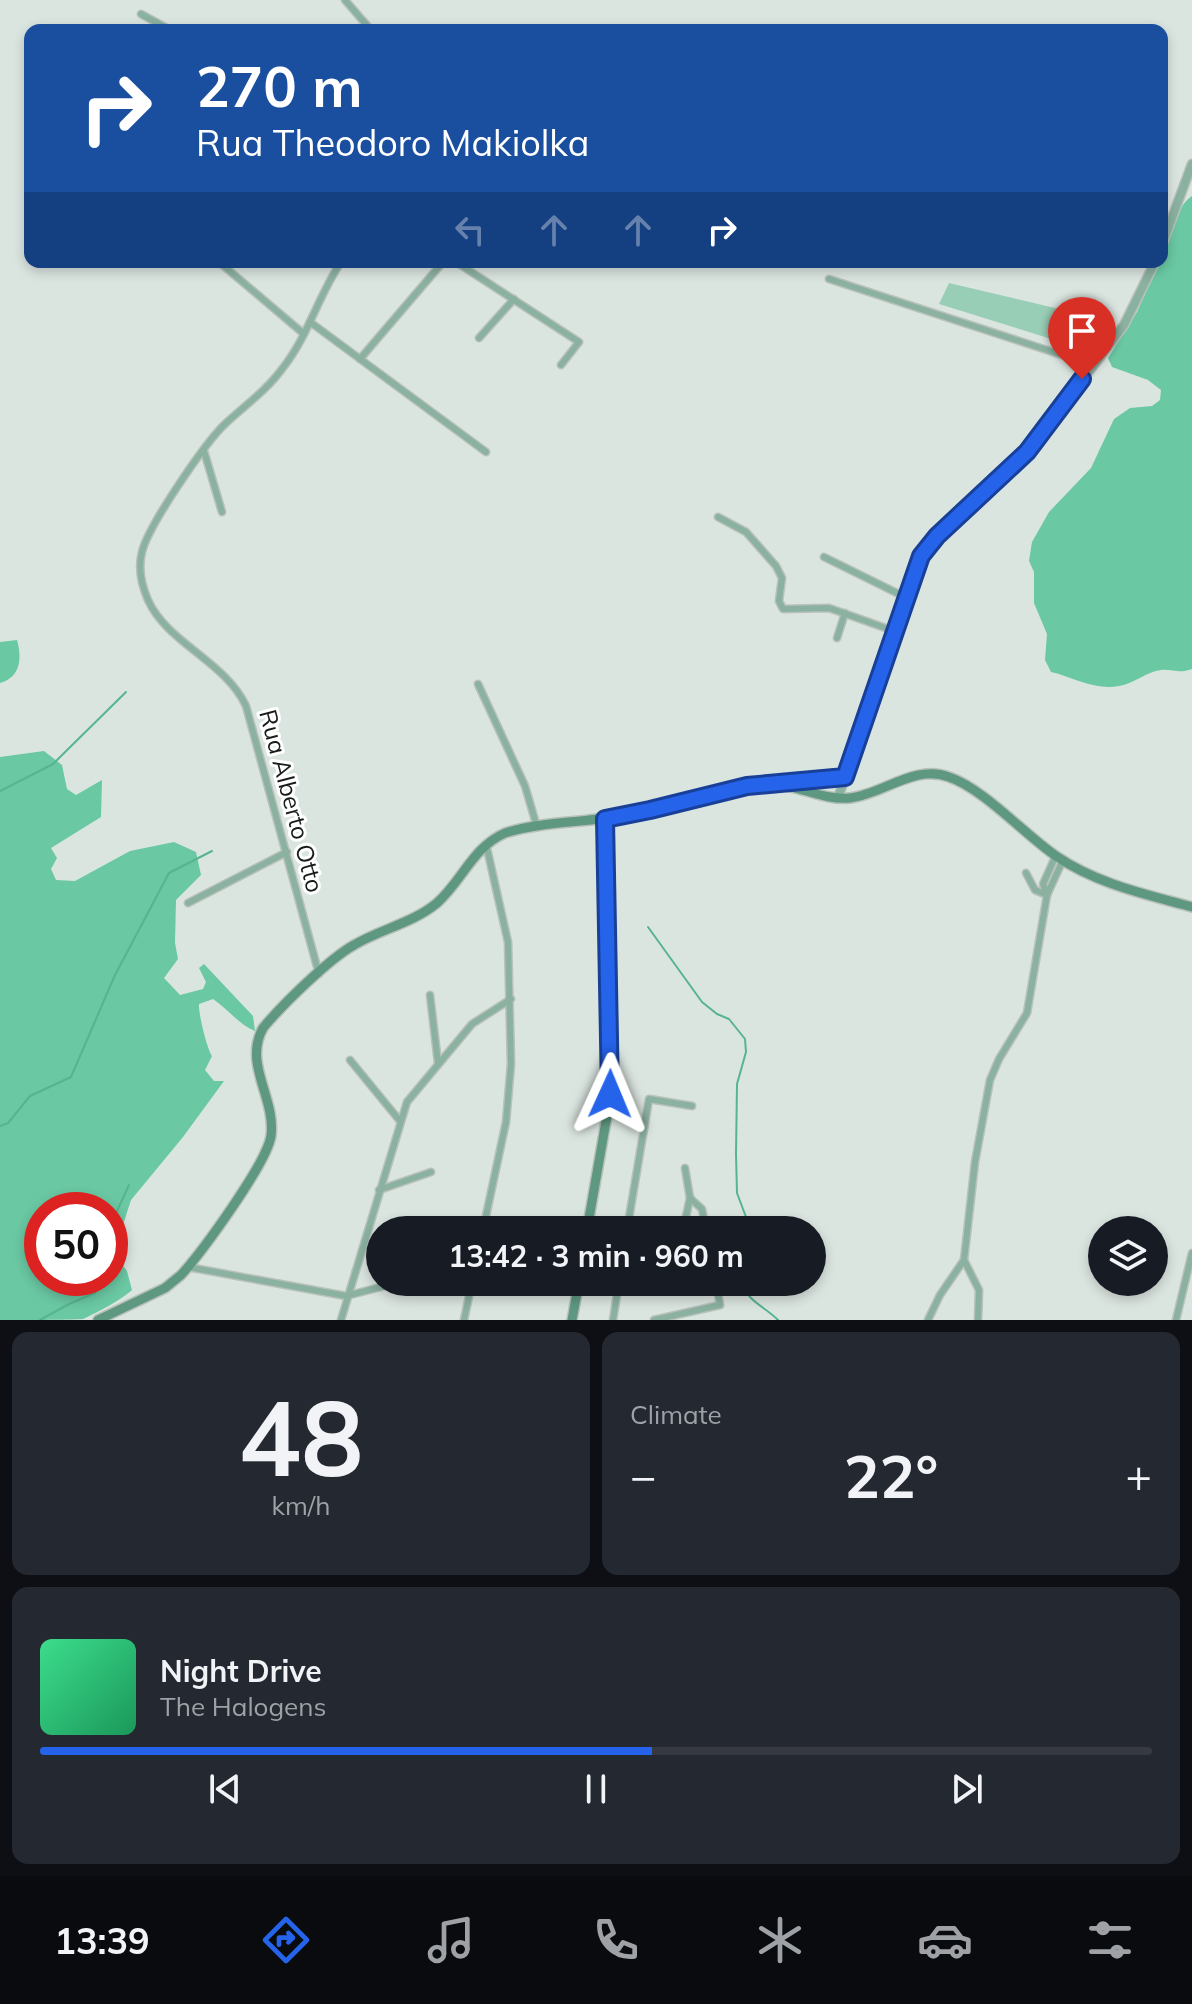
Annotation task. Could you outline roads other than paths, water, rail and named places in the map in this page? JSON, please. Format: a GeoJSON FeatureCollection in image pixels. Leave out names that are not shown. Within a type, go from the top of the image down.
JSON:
{"type":"FeatureCollection","features":[{"type":"Feature","properties":{"kind":"main road"},"geometry":{"type":"LineString","coordinates":[[98,1320],[165,1288],[188,1267],[252,1176],[269,1145],[270,1116],[256,1059],[258,1036],[269,1021],[352,946],[430,908],[443,897],[486,844],[505,833],[605,819],[747,786],[780,784],[838,798],[857,797],[912,776],[945,775],[967,785],[1060,858],[1110,884],[1192,907]]}},
{"type":"Feature","properties":{"kind":"main road"},"geometry":{"type":"LineString","coordinates":[[592,1216],[611,1079],[605,819]]}},
{"type":"Feature","properties":{"kind":"main road"},"geometry":{"type":"LineString","coordinates":[[572,1320],[576,1296]]}},
{"type":"Feature","properties":{"kind":"street"},"geometry":{"type":"LineString","coordinates":[[345,0],[366,24]]}},
{"type":"Feature","properties":{"kind":"street"},"geometry":{"type":"LineString","coordinates":[[141,14],[159,24]]}},
{"type":"Feature","properties":{"kind":"street"},"geometry":{"type":"LineString","coordinates":[[1168,229],[1192,164]]}},
{"type":"Feature","properties":{"kind":"street"},"geometry":{"type":"LineString","coordinates":[[226,268],[304,334]]}},
{"type":"Feature","properties":{"kind":"street","name":"Rua Alberto Otto"},"geometry":{"type":"LineString","coordinates":[[319,974],[242,697],[226,677],[158,617],[141,581],[141,561],[146,541],[204,451],[225,423],[283,369],[338,268]]}},
{"type":"Feature","properties":{"kind":"street"},"geometry":{"type":"LineString","coordinates":[[360,359],[438,268]]}},
{"type":"Feature","properties":{"kind":"street"},"geometry":{"type":"LineString","coordinates":[[465,268],[579,342],[561,365]]}},
{"type":"Feature","properties":{"kind":"street"},"geometry":{"type":"LineString","coordinates":[[838,798],[905,597],[925,549],[1027,452],[1124,325],[1152,268]]}},
{"type":"Feature","properties":{"kind":"street"},"geometry":{"type":"LineString","coordinates":[[829,279],[1093,365]]}},
{"type":"Feature","properties":{"kind":"street"},"geometry":{"type":"LineString","coordinates":[[479,338],[514,299]]}},
{"type":"Feature","properties":{"kind":"street"},"geometry":{"type":"LineString","coordinates":[[310,322],[486,452]]}},
{"type":"Feature","properties":{"kind":"street"},"geometry":{"type":"LineString","coordinates":[[204,451],[222,512]]}},
{"type":"Feature","properties":{"kind":"street"},"geometry":{"type":"LineString","coordinates":[[718,517],[746,532],[776,566],[782,578],[778,596],[783,609],[823,607],[894,631]]}},
{"type":"Feature","properties":{"kind":"street"},"geometry":{"type":"LineString","coordinates":[[824,557],[905,597]]}},
{"type":"Feature","properties":{"kind":"street"},"geometry":{"type":"LineString","coordinates":[[837,638],[845,613]]}},
{"type":"Feature","properties":{"kind":"street"},"geometry":{"type":"LineString","coordinates":[[478,684],[525,786],[537,827]]}},
{"type":"Feature","properties":{"kind":"street"},"geometry":{"type":"LineString","coordinates":[[780,784],[845,777]]}},
{"type":"Feature","properties":{"kind":"street"},"geometry":{"type":"LineString","coordinates":[[486,844],[506,925],[511,999],[509,1094],[486,1216]]}},
{"type":"Feature","properties":{"kind":"street"},"geometry":{"type":"LineString","coordinates":[[188,903],[287,852]]}},
{"type":"Feature","properties":{"kind":"street"},"geometry":{"type":"LineString","coordinates":[[928,1320],[940,1295],[964,1260],[975,1162],[988,1088],[999,1059],[1027,1013],[1047,895],[1043,884],[1060,858]]}},
{"type":"Feature","properties":{"kind":"street"},"geometry":{"type":"LineString","coordinates":[[1026,873],[1035,890],[1047,895]]}},
{"type":"Feature","properties":{"kind":"street"},"geometry":{"type":"LineString","coordinates":[[430,995],[439,1064]]}},
{"type":"Feature","properties":{"kind":"street"},"geometry":{"type":"LineString","coordinates":[[341,1320],[407,1102],[472,1024],[511,999]]}},
{"type":"Feature","properties":{"kind":"street"},"geometry":{"type":"LineString","coordinates":[[350,1060],[400,1121]]}},
{"type":"Feature","properties":{"kind":"street"},"geometry":{"type":"LineString","coordinates":[[628,1216],[649,1099],[692,1106]]}},
{"type":"Feature","properties":{"kind":"street"},"geometry":{"type":"LineString","coordinates":[[685,1168],[690,1198],[686,1216]]}},
{"type":"Feature","properties":{"kind":"street"},"geometry":{"type":"LineString","coordinates":[[379,1190],[431,1172]]}},
{"type":"Feature","properties":{"kind":"street"},"geometry":{"type":"LineString","coordinates":[[690,1198],[702,1209],[703,1216]]}},
{"type":"Feature","properties":{"kind":"street"},"geometry":{"type":"LineString","coordinates":[[1176,1320],[1192,1253]]}},
{"type":"Feature","properties":{"kind":"street"},"geometry":{"type":"LineString","coordinates":[[964,1260],[979,1290],[978,1320]]}},
{"type":"Feature","properties":{"kind":"street"},"geometry":{"type":"LineString","coordinates":[[188,1267],[346,1296],[366,1291]]}},
{"type":"Feature","properties":{"kind":"street"},"geometry":{"type":"LineString","coordinates":[[464,1320],[469,1296]]}},
{"type":"Feature","properties":{"kind":"street"},"geometry":{"type":"LineString","coordinates":[[613,1320],[617,1296]]}},
{"type":"Feature","properties":{"kind":"street"},"geometry":{"type":"LineString","coordinates":[[654,1320],[720,1305],[718,1296]]}},
{"type":"Feature","properties":{"kind":"waterway"},"geometry":{"type":"LineString","coordinates":[[0,791],[53,764],[126,692]]}},
{"type":"Feature","properties":{"kind":"waterway"},"geometry":{"type":"LineString","coordinates":[[0,1126],[8,1123],[30,1096],[71,1077],[115,975],[169,873],[212,851]]}},
{"type":"Feature","properties":{"kind":"waterway"},"geometry":{"type":"LineString","coordinates":[[648,927],[702,1002],[729,1019],[745,1039],[746,1052],[737,1084],[736,1154],[737,1193],[746,1216]]}},
{"type":"Feature","properties":{"kind":"waterway"},"geometry":{"type":"LineString","coordinates":[[126,1192],[129,1185]]}},
{"type":"Feature","properties":{"kind":"waterway"},"geometry":{"type":"LineString","coordinates":[[40,1320],[88,1296]]}},
{"type":"Feature","properties":{"kind":"waterway"},"geometry":{"type":"LineString","coordinates":[[750,1296],[778,1320]]}}]}
